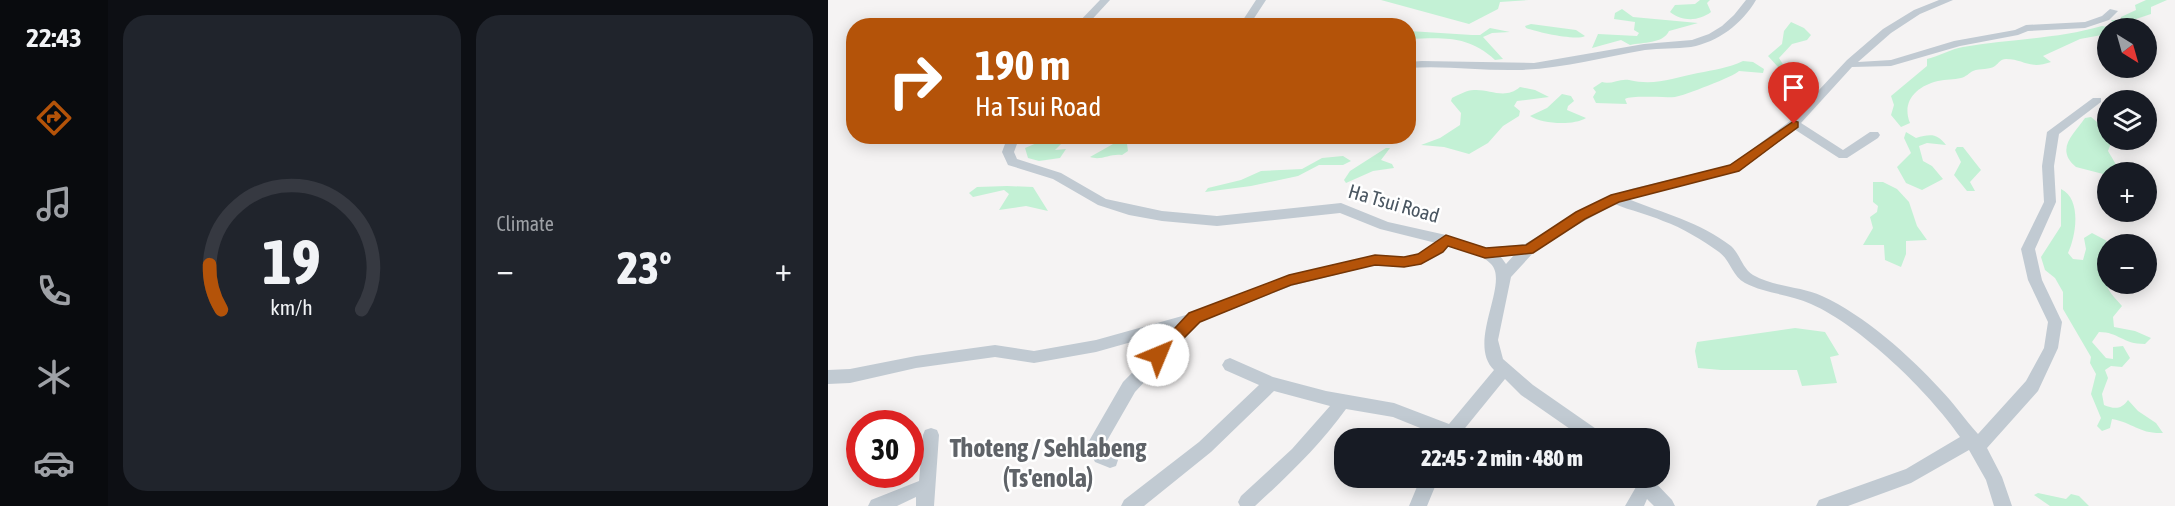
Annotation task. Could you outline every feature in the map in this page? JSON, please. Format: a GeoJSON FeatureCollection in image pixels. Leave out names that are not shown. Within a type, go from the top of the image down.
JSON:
{"type":"FeatureCollection","features":[{"type":"Feature","properties":{"kind":"street"},"geometry":{"type":"LineString","coordinates":[[1088,18],[1105,0]]}},
{"type":"Feature","properties":{"kind":"street"},"geometry":{"type":"LineString","coordinates":[[1249,18],[1261,0]]}},
{"type":"Feature","properties":{"kind":"street"},"geometry":{"type":"LineString","coordinates":[[1416,64],[1434,62],[1485,67],[1530,66],[1642,47],[1695,43],[1711,37],[1729,25],[1750,0]]}},
{"type":"Feature","properties":{"kind":"street"},"geometry":{"type":"LineString","coordinates":[[1582,428],[1503,370],[1491,352],[1491,340],[1504,275],[1528,249],[1581,216],[1615,199],[1735,168],[1794,124],[1849,64],[1887,31],[1922,5],[1948,0]]}},
{"type":"Feature","properties":{"kind":"street"},"geometry":{"type":"LineString","coordinates":[[1849,64],[1866,67],[1888,63],[1960,43],[2018,32],[2026,28],[2092,23],[2108,18],[2112,11]]}},
{"type":"Feature","properties":{"kind":"street"},"geometry":{"type":"LineString","coordinates":[[1825,506],[1911,476],[1975,442],[2032,387],[2051,348],[2055,322],[2035,280],[2028,249],[2050,202],[2048,166],[2053,132],[2097,100]]}},
{"type":"Feature","properties":{"kind":"street"},"geometry":{"type":"LineString","coordinates":[[1794,124],[1843,155],[1874,135]]}},
{"type":"Feature","properties":{"kind":"street","name":"Ha Tsui Road"},"geometry":{"type":"LineString","coordinates":[[1011,144],[1008,152],[1012,162],[1057,176],[1102,202],[1129,210],[1162,216],[1217,221],[1341,208],[1392,228],[1446,240],[1485,253]]}},
{"type":"Feature","properties":{"kind":"street"},"geometry":{"type":"LineString","coordinates":[[1615,199],[1631,207],[1668,218],[1716,243],[1730,254],[1735,266],[1746,278],[1775,291],[1798,293],[1825,304],[1867,334],[1946,404],[1975,442],[1998,483],[2003,506]]}},
{"type":"Feature","properties":{"kind":"street"},"geometry":{"type":"LineString","coordinates":[[828,377],[850,376],[928,360],[995,351],[1034,357],[1096,346],[1195,318],[1289,280],[1375,260],[1404,262],[1421,259],[1438,249],[1446,240]]}},
{"type":"Feature","properties":{"kind":"street"},"geometry":{"type":"LineString","coordinates":[[1485,253],[1528,249]]}},
{"type":"Feature","properties":{"kind":"street"},"geometry":{"type":"LineString","coordinates":[[1485,253],[1497,261],[1504,275]]}},
{"type":"Feature","properties":{"kind":"street"},"geometry":{"type":"LineString","coordinates":[[1110,460],[1101,456],[1095,446],[1129,387],[1195,318]]}},
{"type":"Feature","properties":{"kind":"street"},"geometry":{"type":"LineString","coordinates":[[1230,365],[1271,383],[1342,401],[1394,410],[1434,428]]}},
{"type":"Feature","properties":{"kind":"street"},"geometry":{"type":"LineString","coordinates":[[1455,428],[1503,370]]}},
{"type":"Feature","properties":{"kind":"street"},"geometry":{"type":"LineString","coordinates":[[1130,506],[1205,447],[1271,383]]}},
{"type":"Feature","properties":{"kind":"street"},"geometry":{"type":"LineString","coordinates":[[1247,502],[1290,464],[1330,419],[1342,401]]}},
{"type":"Feature","properties":{"kind":"street"},"geometry":{"type":"LineString","coordinates":[[877,506],[916,489],[925,498],[929,486],[931,435]]}},
{"type":"Feature","properties":{"kind":"street"},"geometry":{"type":"LineString","coordinates":[[1418,506],[1425,488]]}},
{"type":"Feature","properties":{"kind":"street"},"geometry":{"type":"LineString","coordinates":[[1634,506],[1640,488]]}},
{"type":"Feature","properties":{"kind":"street"},"geometry":{"type":"LineString","coordinates":[[1649,488],[1666,506]]}},
{"type":"Feature","properties":{"kind":"green space"},"geometry":{"type":"Polygon","coordinates":[[[1381,0],[1529,0],[1500,2],[1498,9],[1469,24],[1381,0]]]}},
{"type":"Feature","properties":{"kind":"green space"},"geometry":{"type":"Polygon","coordinates":[[[1700,0],[1710,0],[1707,3],[1711,12],[1701,17],[1686,19],[1670,12],[1675,5],[1695,4],[1700,0]]]}},
{"type":"Feature","properties":{"kind":"green space"},"geometry":{"type":"Polygon","coordinates":[[[2146,0],[2167,0],[2151,7],[2151,14],[2139,18],[2121,18],[2136,10],[2135,5],[2146,0]]]}},
{"type":"Feature","properties":{"kind":"green space"},"geometry":{"type":"Polygon","coordinates":[[[1622,9],[1633,17],[1698,23],[1669,31],[1662,38],[1652,42],[1630,45],[1621,40],[1592,48],[1598,34],[1637,36],[1639,33],[1634,30],[1635,22],[1614,19],[1615,13],[1622,9]]]}},
{"type":"Feature","properties":{"kind":"green space"},"geometry":{"type":"Polygon","coordinates":[[[1791,22],[1804,28],[1811,35],[1807,40],[1792,44],[1779,58],[1787,71],[1778,67],[1768,56],[1782,44],[1784,31],[1791,22]]]}},
{"type":"Feature","properties":{"kind":"green space"},"geometry":{"type":"Polygon","coordinates":[[[1531,24],[1576,30],[1585,36],[1565,37],[1526,28],[1525,26],[1531,24]]]}},
{"type":"Feature","properties":{"kind":"green space"},"geometry":{"type":"Polygon","coordinates":[[[2097,27],[2097,36],[2080,39],[2043,56],[2051,62],[2032,65],[2004,59],[1993,67],[1973,71],[1963,77],[1930,83],[1909,101],[1910,123],[1901,127],[1891,115],[1894,105],[1891,96],[1927,66],[1927,59],[1963,47],[2097,27]]]}},
{"type":"Feature","properties":{"kind":"green space"},"geometry":{"type":"Polygon","coordinates":[[[1490,28],[1510,32],[1492,33],[1483,37],[1503,59],[1495,60],[1465,42],[1433,38],[1416,39],[1416,31],[1480,35],[1490,28]]]}},
{"type":"Feature","properties":{"kind":"green space"},"geometry":{"type":"Polygon","coordinates":[[[1743,61],[1753,62],[1764,69],[1763,73],[1739,71],[1680,96],[1629,98],[1625,99],[1627,104],[1596,103],[1593,97],[1596,92],[1593,88],[1602,82],[1664,81],[1743,61]]]}},
{"type":"Feature","properties":{"kind":"green space"},"geometry":{"type":"Polygon","coordinates":[[[1520,87],[1535,90],[1549,97],[1517,101],[1514,106],[1520,111],[1519,116],[1503,126],[1488,143],[1469,154],[1444,147],[1421,145],[1440,138],[1460,125],[1461,113],[1451,101],[1452,98],[1471,90],[1509,93],[1520,87]]]}},
{"type":"Feature","properties":{"kind":"green space"},"geometry":{"type":"Polygon","coordinates":[[[1562,94],[1571,96],[1574,101],[1567,110],[1586,118],[1580,121],[1558,123],[1542,121],[1530,116],[1547,108],[1562,94]]]}},
{"type":"Feature","properties":{"kind":"green space"},"geometry":{"type":"Polygon","coordinates":[[[2091,117],[2097,122],[2097,150],[2108,150],[2114,162],[2097,162],[2097,172],[2076,167],[2067,154],[2068,141],[2085,118],[2091,117]]]}},
{"type":"Feature","properties":{"kind":"green space"},"geometry":{"type":"Polygon","coordinates":[[[1906,132],[1916,138],[1936,136],[1946,145],[1927,143],[1919,146],[1923,161],[1932,166],[1943,179],[1922,190],[1906,183],[1897,167],[1911,153],[1904,138],[1906,132]]]}},
{"type":"Feature","properties":{"kind":"green space"},"geometry":{"type":"Polygon","coordinates":[[[1034,144],[1061,144],[1055,150],[1066,149],[1060,158],[1039,161],[1028,158],[1025,148],[1034,144]]]}},
{"type":"Feature","properties":{"kind":"green space"},"geometry":{"type":"Polygon","coordinates":[[[1113,144],[1127,144],[1128,151],[1122,155],[1090,157],[1113,144]]]}},
{"type":"Feature","properties":{"kind":"green space"},"geometry":{"type":"Polygon","coordinates":[[[1957,147],[1963,147],[1981,170],[1970,182],[1975,191],[1967,191],[1954,175],[1961,162],[1955,150],[1957,147]]]}},
{"type":"Feature","properties":{"kind":"green space"},"geometry":{"type":"Polygon","coordinates":[[[1386,148],[1390,148],[1381,160],[1392,164],[1394,168],[1373,171],[1346,183],[1344,180],[1350,171],[1386,148]]]}},
{"type":"Feature","properties":{"kind":"green space"},"geometry":{"type":"Polygon","coordinates":[[[1343,156],[1351,161],[1343,165],[1319,165],[1298,176],[1251,186],[1205,192],[1208,188],[1241,180],[1261,171],[1302,169],[1322,158],[1343,156]]]}},
{"type":"Feature","properties":{"kind":"green space"},"geometry":{"type":"Polygon","coordinates":[[[1873,182],[1883,182],[1897,189],[1909,202],[1917,226],[1927,240],[1906,241],[1906,254],[1901,267],[1885,260],[1884,245],[1863,245],[1873,228],[1870,217],[1877,212],[1878,206],[1873,202],[1873,182]]]}},
{"type":"Feature","properties":{"kind":"green space"},"geometry":{"type":"Polygon","coordinates":[[[977,187],[1033,187],[1048,211],[1026,206],[999,210],[1009,194],[1004,190],[973,197],[969,193],[977,187]]]}},
{"type":"Feature","properties":{"kind":"green space"},"geometry":{"type":"Polygon","coordinates":[[[2061,189],[2068,194],[2075,209],[2075,228],[2068,253],[2073,259],[2083,260],[2086,249],[2084,238],[2092,233],[2097,236],[2097,294],[2112,294],[2122,306],[2113,317],[2114,327],[2135,331],[2151,338],[2145,344],[2099,332],[2092,342],[2106,358],[2113,359],[2113,347],[2123,346],[2130,358],[2122,367],[2111,366],[2105,370],[2108,378],[2102,394],[2104,405],[2117,408],[2123,406],[2128,400],[2138,411],[2156,423],[2163,433],[2148,432],[2112,419],[2110,428],[2102,431],[2097,426],[2101,418],[2091,394],[2096,374],[2090,363],[2091,357],[2063,309],[2063,292],[2055,278],[2045,270],[2041,257],[2061,226],[2061,189]]]}},
{"type":"Feature","properties":{"kind":"green space"},"geometry":{"type":"Polygon","coordinates":[[[1795,328],[1825,332],[1839,355],[1830,357],[1837,383],[1802,386],[1797,370],[1698,368],[1695,351],[1697,342],[1795,328]]]}},
{"type":"Feature","properties":{"kind":"green space"},"geometry":{"type":"Polygon","coordinates":[[[2038,493],[2066,499],[2071,494],[2079,496],[2089,506],[2050,506],[2034,495],[2038,493]]]}},
{"type":"Feature","properties":{"kind":"district","name":"Thoteng / Sehlabeng (Ts'enola)"},"geometry":{"type":"Point","coordinates":[1048,463]}},
{"type":"Feature","properties":{"kind":"route"},"geometry":{"type":"LineString","coordinates":[[1158,355],[1195,318],[1289,280],[1375,260],[1404,262],[1421,259],[1438,249],[1446,240],[1485,253],[1528,249],[1581,216],[1615,199],[1631,193],[1668,186],[1735,168],[1757,154],[1794,124]]}}]}
